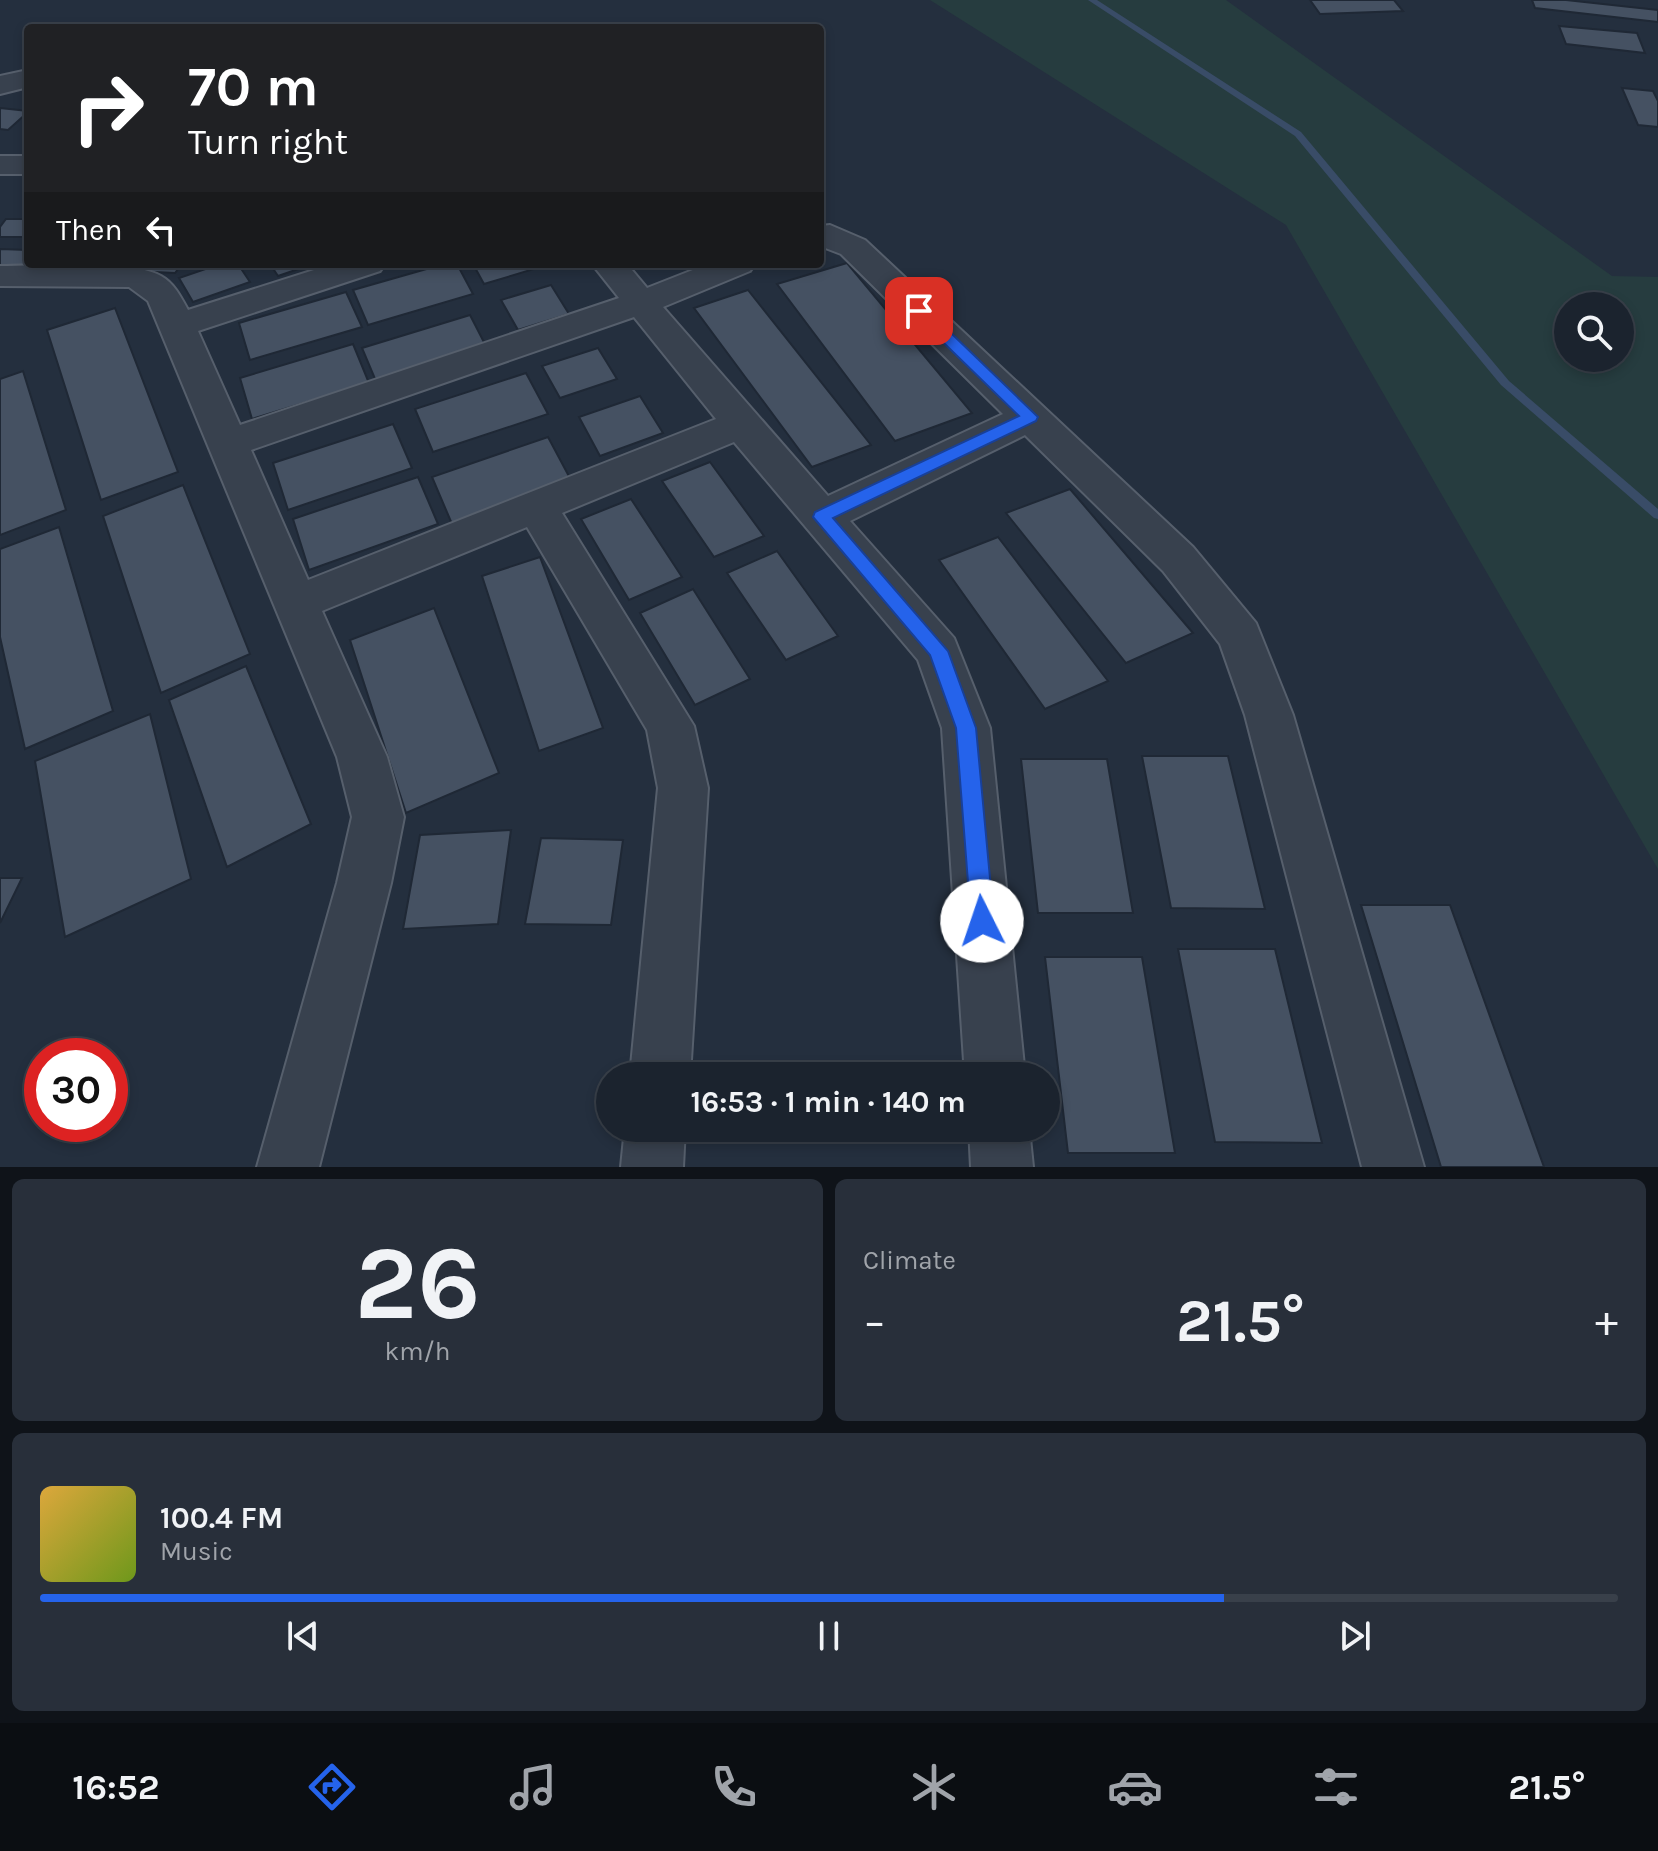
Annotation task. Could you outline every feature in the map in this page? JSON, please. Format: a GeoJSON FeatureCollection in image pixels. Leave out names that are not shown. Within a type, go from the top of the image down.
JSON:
{"type":"FeatureCollection","features":[{"type":"Feature","properties":{"kind":"street"},"geometry":{"type":"LineString","coordinates":[[0,85],[24,79]]}},
{"type":"Feature","properties":{"kind":"street"},"geometry":{"type":"LineString","coordinates":[[0,165],[24,165]]}},
{"type":"Feature","properties":{"kind":"street"},"geometry":{"type":"LineString","coordinates":[[824,236],[830,235],[853,247],[1178,559],[1240,636],[1269,715],[1393,1167]]}},
{"type":"Feature","properties":{"kind":"street"},"geometry":{"type":"LineString","coordinates":[[178,325],[356,268]]}},
{"type":"Feature","properties":{"kind":"street"},"geometry":{"type":"LineString","coordinates":[[612,268],[741,424],[938,651],[966,728],[994,1062]]}},
{"type":"Feature","properties":{"kind":"street"},"geometry":{"type":"LineString","coordinates":[[228,443],[641,303],[728,268]]}},
{"type":"Feature","properties":{"kind":"street"},"geometry":{"type":"LineString","coordinates":[[0,276],[132,277],[148,281],[158,288],[178,325],[362,757],[378,817],[364,883],[288,1167]]}},
{"type":"Feature","properties":{"kind":"street"},"geometry":{"type":"LineString","coordinates":[[821,517],[1030,417]]}},
{"type":"Feature","properties":{"kind":"street"},"geometry":{"type":"LineString","coordinates":[[296,603],[741,424]]}},
{"type":"Feature","properties":{"kind":"street"},"geometry":{"type":"LineString","coordinates":[[536,506],[670,726],[683,788],[661,1062]]}},
{"type":"Feature","properties":{"kind":"street"},"geometry":{"type":"LineString","coordinates":[[652,1167],[654,1142]]}},
{"type":"Feature","properties":{"kind":"street"},"geometry":{"type":"LineString","coordinates":[[1000,1142],[1002,1167]]}},
{"type":"Feature","properties":{"kind":"green space"},"geometry":{"type":"Polygon","coordinates":[[[930,0],[1226,0],[1612,276],[1658,277],[1658,869],[1286,225],[930,0]]]}},
{"type":"Feature","properties":{"kind":"building"},"geometry":{"type":"Polygon","coordinates":[[[1310,0],[1394,0],[1403,11],[1320,14],[1310,0]]]}},
{"type":"Feature","properties":{"kind":"building"},"geometry":{"type":"Polygon","coordinates":[[[1532,0],[1566,0],[1658,10],[1658,22],[1535,8],[1532,0]]]}},
{"type":"Feature","properties":{"kind":"building"},"geometry":{"type":"Polygon","coordinates":[[[1559,26],[1637,33],[1645,53],[1566,44],[1559,26]]]}},
{"type":"Feature","properties":{"kind":"building"},"geometry":{"type":"Polygon","coordinates":[[[1622,88],[1653,91],[1658,101],[1658,127],[1638,125],[1622,88]]]}},
{"type":"Feature","properties":{"kind":"building"},"geometry":{"type":"Polygon","coordinates":[[[0,108],[24,111],[24,116],[8,130],[0,129],[0,108]]]}},
{"type":"Feature","properties":{"kind":"building"},"geometry":{"type":"Polygon","coordinates":[[[6,219],[24,219],[24,237],[0,237],[0,227],[6,219]]]}},
{"type":"Feature","properties":{"kind":"building"},"geometry":{"type":"Polygon","coordinates":[[[0,249],[24,250],[24,268],[65,268],[63,271],[0,270],[0,249]]]}},
{"type":"Feature","properties":{"kind":"building"},"geometry":{"type":"Polygon","coordinates":[[[847,263],[972,413],[895,441],[777,284],[847,263]]]}},
{"type":"Feature","properties":{"kind":"building"},"geometry":{"type":"Polygon","coordinates":[[[93,268],[179,268],[175,273],[93,268]]]}},
{"type":"Feature","properties":{"kind":"building"},"geometry":{"type":"Polygon","coordinates":[[[208,268],[241,268],[250,282],[193,302],[179,278],[208,268]]]}},
{"type":"Feature","properties":{"kind":"building"},"geometry":{"type":"Polygon","coordinates":[[[273,268],[301,268],[278,276],[273,268]]]}},
{"type":"Feature","properties":{"kind":"building"},"geometry":{"type":"Polygon","coordinates":[[[430,268],[459,268],[473,294],[368,325],[353,290],[430,268]]]}},
{"type":"Feature","properties":{"kind":"building"},"geometry":{"type":"Polygon","coordinates":[[[475,268],[537,268],[484,284],[475,268]]]}},
{"type":"Feature","properties":{"kind":"building"},"geometry":{"type":"Polygon","coordinates":[[[551,285],[569,314],[518,330],[501,300],[551,285]]]}},
{"type":"Feature","properties":{"kind":"building"},"geometry":{"type":"Polygon","coordinates":[[[748,290],[871,445],[812,467],[694,308],[748,290]]]}},
{"type":"Feature","properties":{"kind":"building"},"geometry":{"type":"Polygon","coordinates":[[[346,292],[362,327],[250,360],[239,323],[346,292]]]}},
{"type":"Feature","properties":{"kind":"building"},"geometry":{"type":"Polygon","coordinates":[[[115,308],[178,472],[101,500],[47,330],[115,308]]]}},
{"type":"Feature","properties":{"kind":"building"},"geometry":{"type":"Polygon","coordinates":[[[470,315],[489,352],[378,386],[362,348],[470,315]]]}},
{"type":"Feature","properties":{"kind":"building"},"geometry":{"type":"Polygon","coordinates":[[[353,344],[369,383],[252,419],[240,378],[353,344]]]}},
{"type":"Feature","properties":{"kind":"building"},"geometry":{"type":"Polygon","coordinates":[[[598,348],[617,379],[560,398],[542,366],[598,348]]]}},
{"type":"Feature","properties":{"kind":"building"},"geometry":{"type":"Polygon","coordinates":[[[23,371],[66,510],[0,535],[0,379],[23,371]]]}},
{"type":"Feature","properties":{"kind":"building"},"geometry":{"type":"Polygon","coordinates":[[[526,373],[548,414],[433,452],[415,409],[526,373]]]}},
{"type":"Feature","properties":{"kind":"building"},"geometry":{"type":"Polygon","coordinates":[[[640,396],[663,433],[600,456],[579,417],[640,396]]]}},
{"type":"Feature","properties":{"kind":"building"},"geometry":{"type":"Polygon","coordinates":[[[393,424],[412,468],[288,510],[273,463],[393,424]]]}},
{"type":"Feature","properties":{"kind":"building"},"geometry":{"type":"Polygon","coordinates":[[[548,437],[572,482],[452,524],[432,477],[548,437]]]}},
{"type":"Feature","properties":{"kind":"building"},"geometry":{"type":"Polygon","coordinates":[[[710,462],[764,536],[714,557],[662,481],[710,462]]]}},
{"type":"Feature","properties":{"kind":"building"},"geometry":{"type":"Polygon","coordinates":[[[418,477],[438,524],[309,570],[293,519],[418,477]]]}},
{"type":"Feature","properties":{"kind":"building"},"geometry":{"type":"Polygon","coordinates":[[[183,485],[250,654],[161,693],[103,516],[183,485]]]}},
{"type":"Feature","properties":{"kind":"building"},"geometry":{"type":"Polygon","coordinates":[[[1070,489],[1193,633],[1126,663],[1006,513],[1070,489]]]}},
{"type":"Feature","properties":{"kind":"building"},"geometry":{"type":"Polygon","coordinates":[[[631,499],[682,577],[629,600],[581,519],[631,499]]]}},
{"type":"Feature","properties":{"kind":"building"},"geometry":{"type":"Polygon","coordinates":[[[59,527],[113,711],[25,749],[0,637],[0,549],[59,527]]]}},
{"type":"Feature","properties":{"kind":"building"},"geometry":{"type":"Polygon","coordinates":[[[998,537],[1108,681],[1045,709],[939,560],[998,537]]]}},
{"type":"Feature","properties":{"kind":"building"},"geometry":{"type":"Polygon","coordinates":[[[777,551],[838,636],[786,660],[727,573],[777,551]]]}},
{"type":"Feature","properties":{"kind":"building"},"geometry":{"type":"Polygon","coordinates":[[[540,557],[603,728],[539,751],[482,576],[540,557]]]}},
{"type":"Feature","properties":{"kind":"building"},"geometry":{"type":"Polygon","coordinates":[[[693,589],[750,679],[695,705],[640,613],[693,589]]]}},
{"type":"Feature","properties":{"kind":"building"},"geometry":{"type":"Polygon","coordinates":[[[434,608],[499,773],[406,813],[350,640],[434,608]]]}},
{"type":"Feature","properties":{"kind":"building"},"geometry":{"type":"Polygon","coordinates":[[[246,666],[311,824],[227,867],[169,700],[246,666]]]}},
{"type":"Feature","properties":{"kind":"building"},"geometry":{"type":"Polygon","coordinates":[[[150,714],[191,879],[65,937],[35,761],[150,714]]]}},
{"type":"Feature","properties":{"kind":"building"},"geometry":{"type":"Polygon","coordinates":[[[1142,756],[1228,756],[1265,909],[1171,908],[1142,756]]]}},
{"type":"Feature","properties":{"kind":"building"},"geometry":{"type":"Polygon","coordinates":[[[1021,759],[1107,759],[1133,913],[1038,913],[1021,759]]]}},
{"type":"Feature","properties":{"kind":"building"},"geometry":{"type":"Polygon","coordinates":[[[511,830],[498,924],[403,929],[420,835],[511,830]]]}},
{"type":"Feature","properties":{"kind":"building"},"geometry":{"type":"Polygon","coordinates":[[[541,838],[623,840],[611,925],[525,924],[541,838]]]}},
{"type":"Feature","properties":{"kind":"building"},"geometry":{"type":"Polygon","coordinates":[[[0,878],[22,878],[0,923],[0,878]]]}},
{"type":"Feature","properties":{"kind":"building"},"geometry":{"type":"Polygon","coordinates":[[[1361,905],[1450,905],[1544,1167],[1441,1167],[1361,905]]]}},
{"type":"Feature","properties":{"kind":"building"},"geometry":{"type":"Polygon","coordinates":[[[1178,949],[1275,949],[1322,1143],[1215,1142],[1178,949]]]}},
{"type":"Feature","properties":{"kind":"building"},"geometry":{"type":"Polygon","coordinates":[[[1045,957],[1142,957],[1175,1153],[1068,1153],[1060,1062],[1057,1062],[1045,957]]]}},
{"type":"Feature","properties":{"kind":"waterway"},"geometry":{"type":"LineString","coordinates":[[1092,0],[1298,134],[1505,383],[1658,515]]}},
{"type":"Feature","properties":{"kind":"route"},"geometry":{"type":"LineString","coordinates":[[919,311],[1030,417],[821,517],[938,651],[966,728],[982,921]]}}]}
